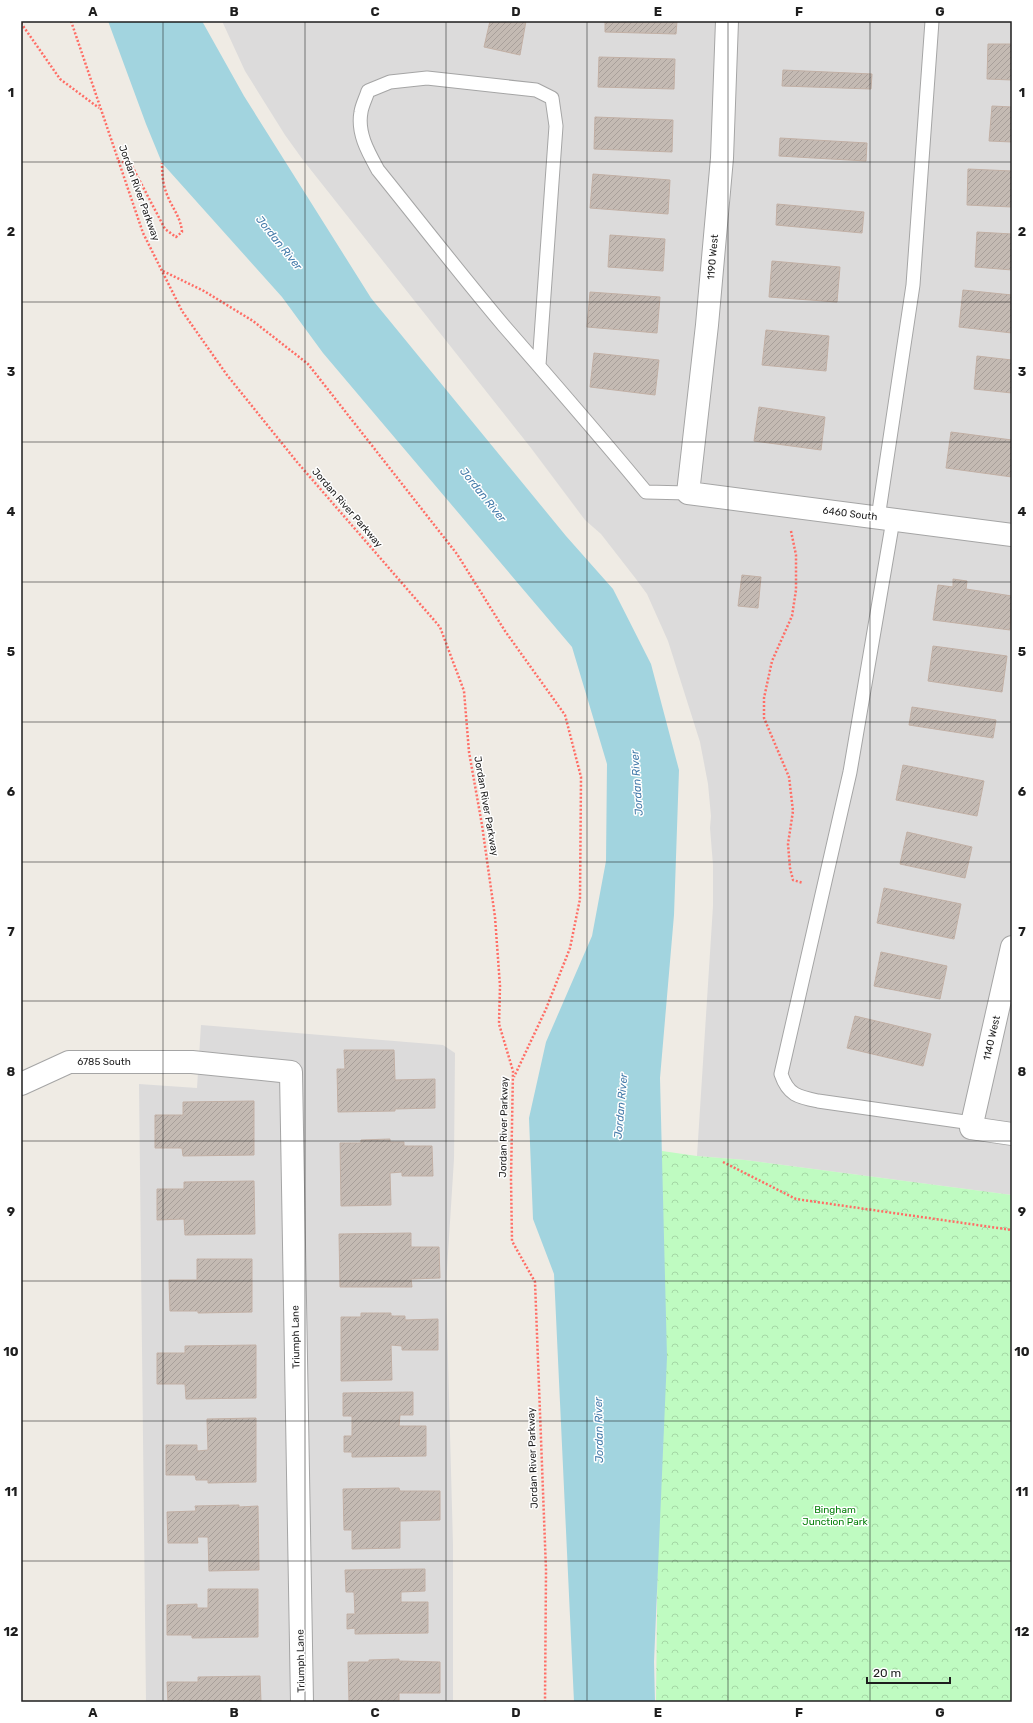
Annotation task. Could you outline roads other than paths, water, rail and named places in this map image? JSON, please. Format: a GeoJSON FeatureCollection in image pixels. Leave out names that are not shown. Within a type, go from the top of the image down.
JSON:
{"type":"FeatureCollection","features":[{"type":"Feature","properties":{"kind":"street","name":"1190 West"},"geometry":{"type":"LineString","coordinates":[[688,493],[707,325],[722,158],[726,21]]}},
{"type":"Feature","properties":{"kind":"street","name":"6460 South"},"geometry":{"type":"LineString","coordinates":[[688,493],[1012,535]]}},
{"type":"Feature","properties":{"kind":"street","name":"1140 West"},"geometry":{"type":"LineString","coordinates":[[971,1126],[1012,947]]}},
{"type":"Feature","properties":{"kind":"street","name":"6785 South"},"geometry":{"type":"LineString","coordinates":[[21,1084],[69,1062],[192,1062]]}},
{"type":"Feature","properties":{"kind":"street","name":"Triumph Lane"},"geometry":{"type":"LineString","coordinates":[[192,1062],[291,1072],[302,1702]]}},
{"type":"Feature","properties":{"kind":"street"},"geometry":{"type":"LineString","coordinates":[[971,1126],[1012,1134]]}},
{"type":"Feature","properties":{"kind":"lane"},"geometry":{"type":"LineString","coordinates":[[932,21],[913,285],[886,519],[850,772],[825,887],[781,1074],[785,1086],[800,1097],[971,1126]]}},
{"type":"Feature","properties":{"kind":"lane"},"geometry":{"type":"LineString","coordinates":[[539,365],[556,126],[552,98],[536,90],[427,78],[390,82],[368,91],[360,112],[361,131],[366,147],[378,170],[539,365],[646,492],[688,493]]}},
{"type":"Feature","properties":{"kind":"water","name":"Jordan River"},"geometry":{"type":"Polygon","coordinates":[[[108,21],[202,21],[244,96],[371,298],[566,536],[613,589],[651,664],[679,770],[674,915],[660,1078],[667,1357],[654,1662],[655,1702],[574,1702],[554,1274],[533,1219],[529,1118],[546,1042],[592,936],[606,861],[607,764],[572,647],[323,353],[282,297],[162,163],[108,21]]]}},
{"type":"Feature","properties":{"kind":"park label","name":"Bingham Junction Park"},"geometry":{"type":"Point","coordinates":[835,1516]}}]}
